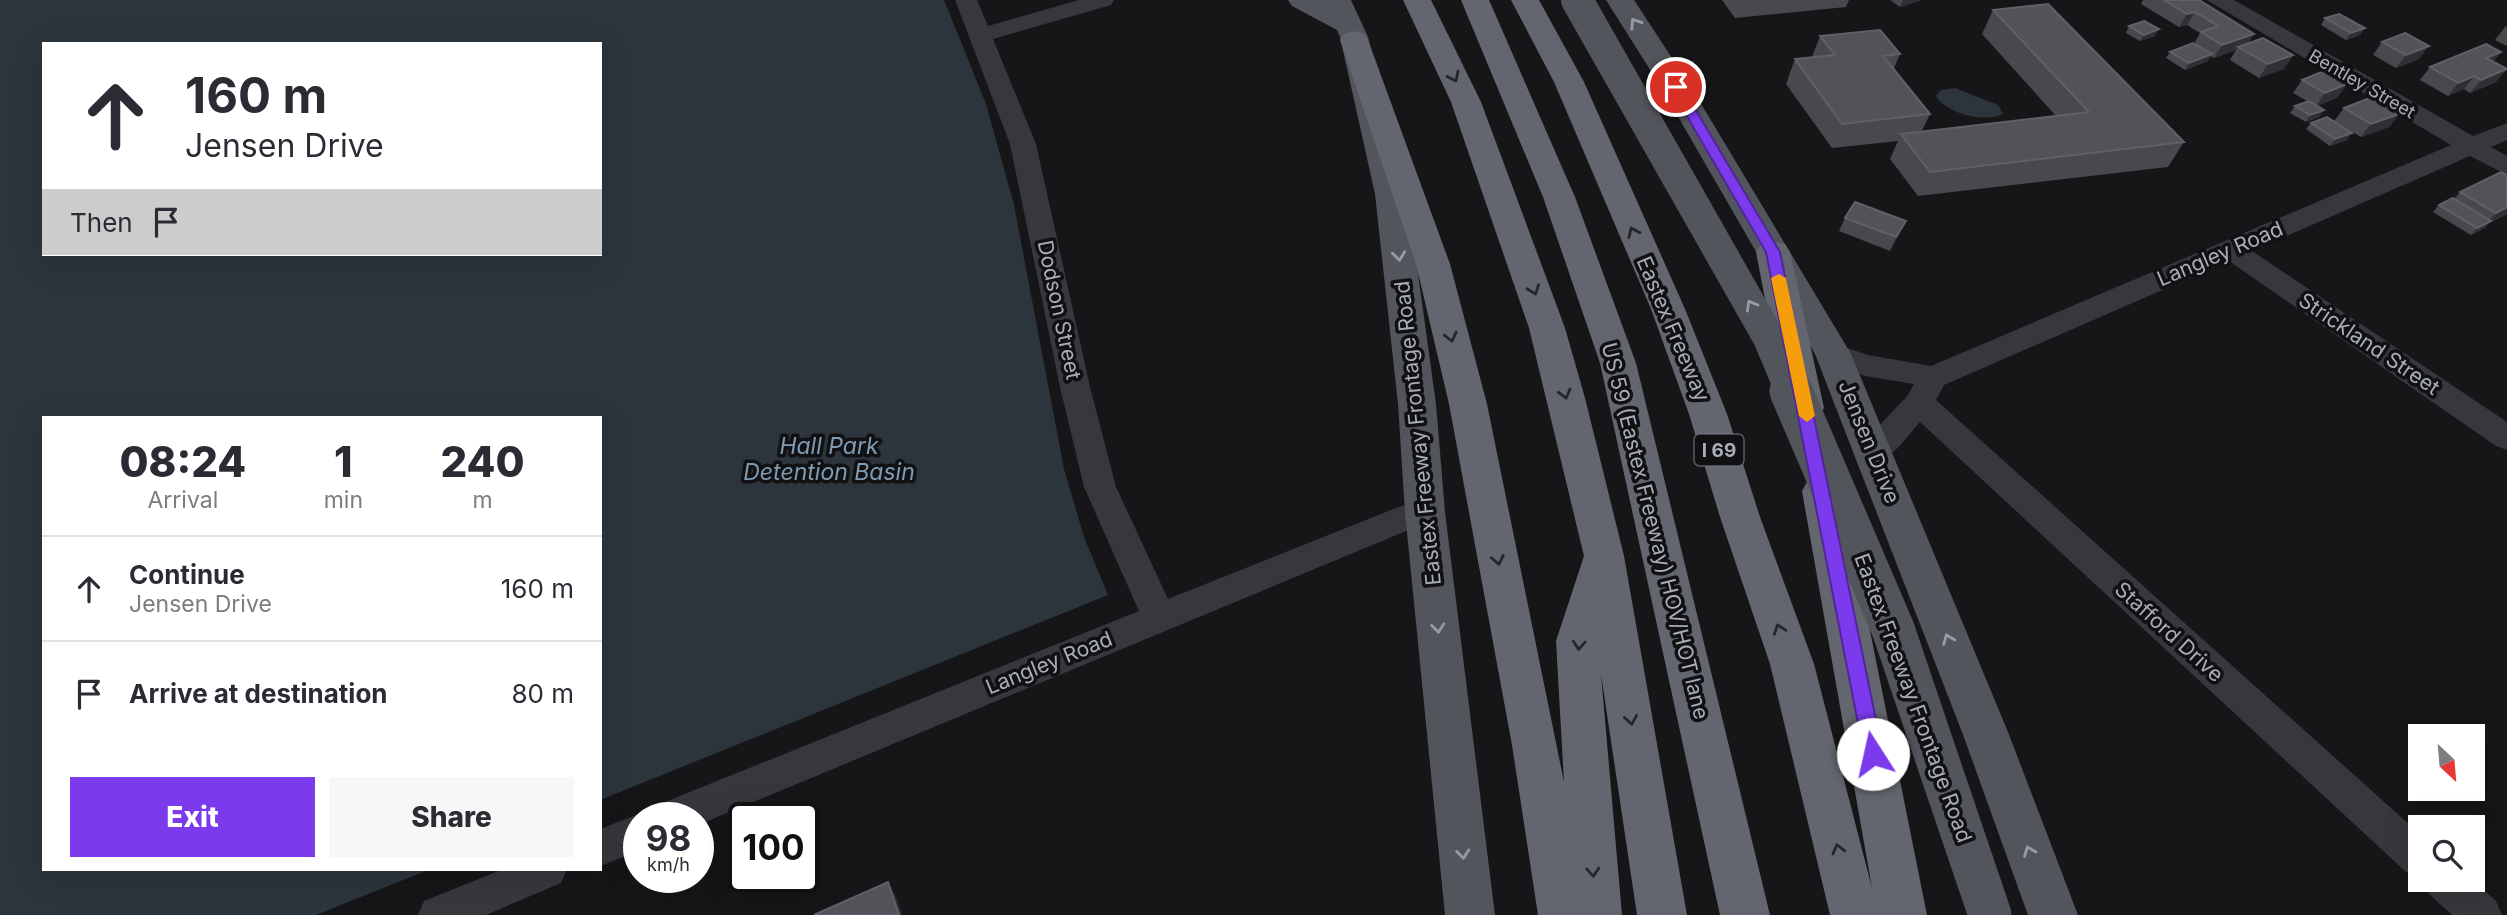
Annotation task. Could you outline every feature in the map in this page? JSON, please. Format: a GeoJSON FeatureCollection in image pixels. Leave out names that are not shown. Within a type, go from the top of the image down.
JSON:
{"type":"FeatureCollection","features":[{"type":"Feature","properties":{"kind":"highway","name":"Eastex Freeway"},"geometry":{"type":"LineString","coordinates":[[1526,3],[1569,82],[1668,309],[1708,414],[1740,517],[1792,664],[1855,915]]}},
{"type":"Feature","properties":{"kind":"highway","name":"US 59 (Eastex Freeway) HOV/HOT lane"},"geometry":{"type":"LineString","coordinates":[[1477,5],[1559,197],[1618,363],[1745,915]]}},
{"type":"Feature","properties":{"kind":"highway"},"geometry":{"type":"LineString","coordinates":[[1421,8],[1466,102],[1547,328],[1604,556],[1662,915]]}},
{"type":"Feature","properties":{"kind":"highway"},"geometry":{"type":"LineString","coordinates":[[1352,21],[1433,264],[1468,404],[1535,745],[1563,915]]}},
{"type":"Feature","properties":{"kind":"highway"},"geometry":{"type":"LineString","coordinates":[[1773,252],[1854,647],[1902,915]]}},
{"type":"Feature","properties":{"kind":"highway"},"geometry":{"type":"LineString","coordinates":[[1597,915],[1577,641],[1604,556]]}},
{"type":"Feature","properties":{"kind":"main road"},"geometry":{"type":"LineString","coordinates":[[1302,0],[1352,21]]}},
{"type":"Feature","properties":{"kind":"main road","name":"Jensen Drive"},"geometry":{"type":"LineString","coordinates":[[1620,0],[1676,87],[1833,354],[1985,733],[2053,915]]}},
{"type":"Feature","properties":{"kind":"main road","name":"Eastex Freeway Frontage Road"},"geometry":{"type":"LineString","coordinates":[[1577,2],[1769,338],[1892,629],[1990,915]]}},
{"type":"Feature","properties":{"kind":"main road","name":"Eastex Freeway Frontage Road"},"geometry":{"type":"LineString","coordinates":[[1352,21],[1391,194],[1417,404],[1425,512],[1470,915]]}},
{"type":"Feature","properties":{"kind":"street","name":"Dodson Street"},"geometry":{"type":"LineString","coordinates":[[966,0],[1023,144],[1075,387],[1100,487],[1160,618]]}},
{"type":"Feature","properties":{"kind":"street"},"geometry":{"type":"LineString","coordinates":[[980,36],[1103,0]]}},
{"type":"Feature","properties":{"kind":"street","name":"Bentley Street"},"geometry":{"type":"LineString","coordinates":[[2218,0],[2507,167]]}},
{"type":"Feature","properties":{"kind":"street","name":"Langley Road"},"geometry":{"type":"LineString","coordinates":[[1873,452],[1926,390],[2231,250],[2507,131]]}},
{"type":"Feature","properties":{"kind":"street","name":"Strickland Street"},"geometry":{"type":"LineString","coordinates":[[2231,250],[2507,438]]}},
{"type":"Feature","properties":{"kind":"street"},"geometry":{"type":"LineString","coordinates":[[1833,354],[1926,390]]}},
{"type":"Feature","properties":{"kind":"street","name":"Stafford Drive"},"geometry":{"type":"LineString","coordinates":[[1926,390],[2408,848]]}},
{"type":"Feature","properties":{"kind":"street","name":"Langley Road"},"geometry":{"type":"LineString","coordinates":[[711,802],[1425,512]]}},
{"type":"Feature","properties":{"kind":"street"},"geometry":{"type":"LineString","coordinates":[[602,847],[623,839]]}},
{"type":"Feature","properties":{"kind":"street"},"geometry":{"type":"LineString","coordinates":[[438,915],[545,871]]}},
{"type":"Feature","properties":{"kind":"street"},"geometry":{"type":"LineString","coordinates":[[2456,892],[2482,915]]}},
{"type":"Feature","properties":{"kind":"water","name":"Hall Park Detention Basin"},"geometry":{"type":"Polygon","coordinates":[[[0,0],[944,0],[986,104],[1014,205],[1064,469],[1084,537],[1108,595],[602,799],[602,416],[42,416],[42,871],[426,871],[316,915],[0,915],[0,0]]]}},
{"type":"Feature","properties":{"kind":"water"},"geometry":{"type":"Polygon","coordinates":[[[1955,88],[1998,105],[2003,114],[1976,117],[1948,108],[1936,96],[1941,90],[1955,88]]]}},
{"type":"Feature","properties":{"kind":"building"},"geometry":{"type":"Polygon","coordinates":[[[2164,0],[2199,0],[2254,34],[2222,45],[2201,32],[2218,26],[2195,12],[2187,14],[2164,0]]]}},
{"type":"Feature","properties":{"kind":"building"},"geometry":{"type":"Polygon","coordinates":[[[2048,4],[2184,142],[1930,172],[1901,134],[2089,112],[1993,10],[2048,4]]]}},
{"type":"Feature","properties":{"kind":"building"},"geometry":{"type":"Polygon","coordinates":[[[2339,14],[2365,28],[2351,33],[2325,18],[2339,14]]]}},
{"type":"Feature","properties":{"kind":"building"},"geometry":{"type":"Polygon","coordinates":[[[2144,21],[2159,29],[2144,35],[2129,26],[2144,21]]]}},
{"type":"Feature","properties":{"kind":"building"},"geometry":{"type":"Polygon","coordinates":[[[1880,30],[1900,54],[1883,56],[1930,114],[1842,124],[1795,59],[1835,55],[1820,36],[1880,30]]]}},
{"type":"Feature","properties":{"kind":"building"},"geometry":{"type":"Polygon","coordinates":[[[2405,33],[2429,46],[2406,55],[2382,42],[2405,33]]]}},
{"type":"Feature","properties":{"kind":"building"},"geometry":{"type":"Polygon","coordinates":[[[2263,38],[2293,55],[2268,64],[2238,47],[2263,38]]]}},
{"type":"Feature","properties":{"kind":"building"},"geometry":{"type":"Polygon","coordinates":[[[2193,43],[2212,54],[2189,63],[2170,52],[2193,43]]]}},
{"type":"Feature","properties":{"kind":"building"},"geometry":{"type":"Polygon","coordinates":[[[2486,44],[2501,52],[2486,58],[2507,69],[2481,80],[2474,76],[2458,83],[2430,67],[2486,44]]]}},
{"type":"Feature","properties":{"kind":"building"},"geometry":{"type":"Polygon","coordinates":[[[2324,71],[2347,84],[2325,93],[2302,80],[2324,71]]]}},
{"type":"Feature","properties":{"kind":"building"},"geometry":{"type":"Polygon","coordinates":[[[2372,97],[2399,114],[2371,124],[2344,108],[2372,97]]]}},
{"type":"Feature","properties":{"kind":"building"},"geometry":{"type":"Polygon","coordinates":[[[2309,101],[2324,110],[2310,115],[2295,106],[2309,101]]]}},
{"type":"Feature","properties":{"kind":"building"},"geometry":{"type":"Polygon","coordinates":[[[2327,117],[2352,133],[2335,139],[2311,123],[2327,117]]]}},
{"type":"Feature","properties":{"kind":"building"},"geometry":{"type":"Polygon","coordinates":[[[2501,172],[2507,175],[2507,207],[2496,213],[2460,192],[2501,172]]]}},
{"type":"Feature","properties":{"kind":"building"},"geometry":{"type":"Polygon","coordinates":[[[2453,198],[2491,221],[2477,228],[2439,205],[2453,198]]]}},
{"type":"Feature","properties":{"kind":"building"},"geometry":{"type":"Polygon","coordinates":[[[1855,202],[1906,221],[1896,237],[1845,218],[1855,202]]]}},
{"type":"Feature","properties":{"kind":"building"},"geometry":{"type":"Polygon","coordinates":[[[888,882],[899,915],[814,915],[888,882]]]}},
{"type":"Feature","properties":{"kind":"slow traffic"},"geometry":{"type":"LineString","coordinates":[[1779,278],[1807,416]]}},
{"type":"Feature","properties":{"kind":"route"},"geometry":{"type":"LineString","coordinates":[[1676,87],[1773,252],[1849,621],[1873,754]]}}]}
